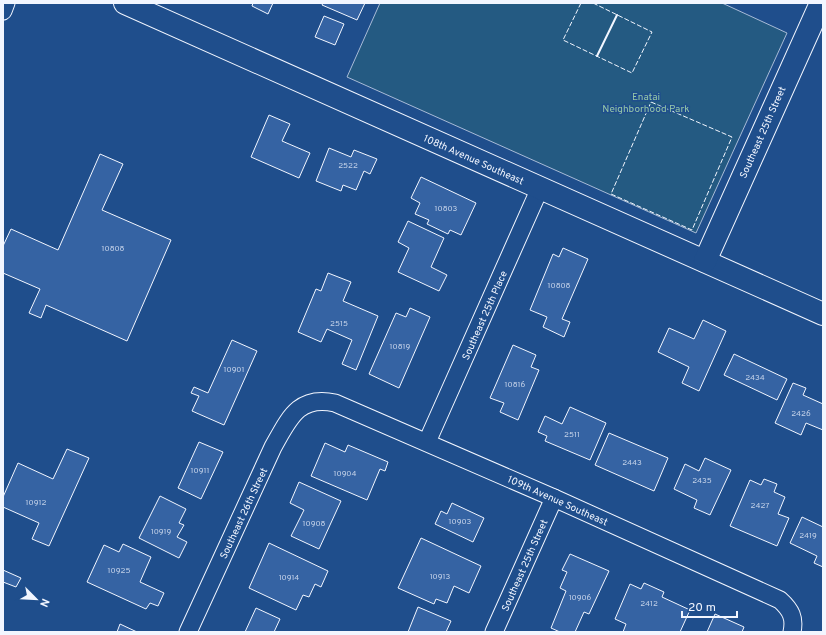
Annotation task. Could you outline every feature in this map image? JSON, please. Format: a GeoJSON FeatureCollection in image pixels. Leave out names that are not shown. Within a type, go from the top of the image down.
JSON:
{"type":"FeatureCollection","features":[{"type":"Feature","properties":{"kind":"street"},"geometry":{"type":"LineString","coordinates":[[3,10],[6,3]]}},
{"type":"Feature","properties":{"kind":"street","name":"108th Avenue Southeast"},"geometry":{"type":"LineString","coordinates":[[125,3],[823,314]]}},
{"type":"Feature","properties":{"kind":"street","name":"Southeast 25th Street"},"geometry":{"type":"LineString","coordinates":[[705,261],[821,3]]}},
{"type":"Feature","properties":{"kind":"street","name":"Southeast 25th Place"},"geometry":{"type":"LineString","coordinates":[[427,442],[540,188]]}},
{"type":"Feature","properties":{"kind":"street","name":"109th Avenue Southeast"},"geometry":{"type":"LineString","coordinates":[[309,402],[322,400],[335,402],[554,498],[780,600],[792,612],[793,627]]}},
{"type":"Feature","properties":{"kind":"street","name":"Southeast 26th Street"},"geometry":{"type":"LineString","coordinates":[[188,632],[273,447],[287,422],[299,408],[309,402]]}},
{"type":"Feature","properties":{"kind":"street","name":"Southeast 25th Street"},"geometry":{"type":"LineString","coordinates":[[494,632],[554,498]]}},
{"type":"Feature","properties":{"kind":"green space","name":"Enatai Neighborhood Park"},"geometry":{"type":"Polygon","coordinates":[[[380,3],[722,3],[787,33],[696,233],[347,77],[380,3]]]}},
{"type":"Feature","properties":{"kind":"building"},"geometry":{"type":"Polygon","coordinates":[[[253,3],[273,3],[268,14],[252,6],[253,3]]]}},
{"type":"Feature","properties":{"kind":"building"},"geometry":{"type":"Polygon","coordinates":[[[323,3],[365,3],[357,20],[322,5],[323,3]]]}},
{"type":"Feature","properties":{"kind":"building"},"geometry":{"type":"Polygon","coordinates":[[[324,16],[344,24],[335,45],[315,37],[324,16]]]}},
{"type":"Feature","properties":{"kind":"building"},"geometry":{"type":"Polygon","coordinates":[[[269,115],[290,124],[282,141],[310,153],[299,178],[251,157],[269,115]]]}},
{"type":"Feature","properties":{"kind":"building"},"geometry":{"type":"Polygon","coordinates":[[[329,148],[351,157],[354,150],[377,159],[370,174],[364,171],[356,190],[343,185],[341,191],[316,181],[329,148]]]}},
{"type":"Feature","properties":{"kind":"building"},"geometry":{"type":"Polygon","coordinates":[[[100,154],[123,164],[102,210],[171,240],[127,341],[46,305],[41,318],[29,313],[40,289],[3,273],[3,246],[11,229],[58,250],[100,154]]]}},
{"type":"Feature","properties":{"kind":"building"},"geometry":{"type":"Polygon","coordinates":[[[421,177],[476,203],[461,235],[450,230],[448,234],[427,224],[429,220],[415,214],[420,203],[411,198],[421,177]]]}},
{"type":"Feature","properties":{"kind":"building"},"geometry":{"type":"Polygon","coordinates":[[[408,221],[444,238],[431,267],[447,275],[439,291],[398,272],[409,248],[398,242],[408,221]]]}},
{"type":"Feature","properties":{"kind":"building"},"geometry":{"type":"Polygon","coordinates":[[[563,248],[588,259],[562,319],[570,322],[564,337],[543,327],[547,317],[530,310],[553,254],[559,257],[563,248]]]}},
{"type":"Feature","properties":{"kind":"building"},"geometry":{"type":"Polygon","coordinates":[[[328,273],[351,282],[343,301],[378,316],[356,370],[342,364],[352,340],[327,329],[321,342],[298,332],[316,289],[321,291],[328,273]]]}},
{"type":"Feature","properties":{"kind":"building"},"geometry":{"type":"Polygon","coordinates":[[[410,308],[430,317],[399,388],[369,374],[396,313],[406,317],[410,308]]]}},
{"type":"Feature","properties":{"kind":"building"},"geometry":{"type":"Polygon","coordinates":[[[703,320],[726,331],[699,391],[682,383],[689,367],[658,352],[669,328],[694,339],[703,320]]]}},
{"type":"Feature","properties":{"kind":"building"},"geometry":{"type":"Polygon","coordinates":[[[232,340],[257,351],[224,425],[192,411],[199,396],[191,393],[194,387],[208,393],[232,340]]]}},
{"type":"Feature","properties":{"kind":"building"},"geometry":{"type":"Polygon","coordinates":[[[513,345],[536,355],[531,367],[539,370],[518,420],[500,412],[504,403],[490,398],[513,345]]]}},
{"type":"Feature","properties":{"kind":"building"},"geometry":{"type":"Polygon","coordinates":[[[734,354],[787,379],[777,400],[724,375],[734,354]]]}},
{"type":"Feature","properties":{"kind":"building"},"geometry":{"type":"Polygon","coordinates":[[[793,383],[806,388],[803,395],[823,404],[823,430],[806,423],[801,435],[775,423],[793,383]]]}},
{"type":"Feature","properties":{"kind":"building"},"geometry":{"type":"Polygon","coordinates":[[[570,407],[606,423],[590,460],[545,441],[547,436],[538,432],[545,416],[562,424],[570,407]]]}},
{"type":"Feature","properties":{"kind":"building"},"geometry":{"type":"Polygon","coordinates":[[[609,433],[668,458],[654,491],[595,465],[609,433]]]}},
{"type":"Feature","properties":{"kind":"building"},"geometry":{"type":"Polygon","coordinates":[[[199,442],[223,452],[201,499],[178,488],[199,442]]]}},
{"type":"Feature","properties":{"kind":"building"},"geometry":{"type":"Polygon","coordinates":[[[325,443],[345,452],[348,445],[388,462],[385,471],[380,469],[367,500],[311,476],[325,443]]]}},
{"type":"Feature","properties":{"kind":"building"},"geometry":{"type":"Polygon","coordinates":[[[67,449],[89,458],[49,546],[32,539],[39,523],[3,507],[3,497],[18,463],[53,479],[67,449]]]}},
{"type":"Feature","properties":{"kind":"building"},"geometry":{"type":"Polygon","coordinates":[[[705,458],[731,470],[710,515],[694,508],[697,500],[674,489],[685,464],[699,471],[705,458]]]}},
{"type":"Feature","properties":{"kind":"building"},"geometry":{"type":"Polygon","coordinates":[[[764,479],[777,484],[774,492],[785,497],[778,514],[789,518],[777,546],[730,526],[750,480],[761,485],[764,479]]]}},
{"type":"Feature","properties":{"kind":"building"},"geometry":{"type":"Polygon","coordinates":[[[299,482],[341,501],[319,549],[291,536],[304,510],[290,503],[299,482]]]}},
{"type":"Feature","properties":{"kind":"building"},"geometry":{"type":"Polygon","coordinates":[[[160,496],[186,509],[179,523],[184,525],[177,537],[187,542],[179,558],[139,538],[160,496]]]}},
{"type":"Feature","properties":{"kind":"building"},"geometry":{"type":"Polygon","coordinates":[[[452,503],[484,518],[473,542],[435,524],[441,511],[447,514],[452,503]]]}},
{"type":"Feature","properties":{"kind":"building"},"geometry":{"type":"Polygon","coordinates":[[[802,517],[823,527],[823,567],[814,563],[817,556],[790,543],[802,517]]]}},
{"type":"Feature","properties":{"kind":"building"},"geometry":{"type":"Polygon","coordinates":[[[421,538],[481,566],[469,593],[454,586],[447,603],[436,599],[434,604],[398,588],[421,538]]]}},
{"type":"Feature","properties":{"kind":"building"},"geometry":{"type":"Polygon","coordinates":[[[269,543],[328,571],[321,587],[315,584],[309,597],[303,595],[296,610],[249,588],[269,543]]]}},
{"type":"Feature","properties":{"kind":"building"},"geometry":{"type":"Polygon","coordinates":[[[123,544],[151,557],[140,582],[164,593],[158,606],[150,603],[146,609],[87,582],[104,545],[119,552],[123,544]]]}},
{"type":"Feature","properties":{"kind":"building"},"geometry":{"type":"Polygon","coordinates":[[[570,554],[609,571],[589,614],[584,612],[575,632],[560,632],[551,628],[566,591],[560,588],[567,572],[562,570],[570,554]]]}},
{"type":"Feature","properties":{"kind":"building"},"geometry":{"type":"Polygon","coordinates":[[[3,570],[21,578],[16,587],[3,582],[3,570]]]}},
{"type":"Feature","properties":{"kind":"building"},"geometry":{"type":"Polygon","coordinates":[[[644,583],[664,592],[662,597],[690,610],[680,632],[623,632],[626,624],[615,619],[630,584],[641,589],[644,583]]]}},
{"type":"Feature","properties":{"kind":"building"},"geometry":{"type":"Polygon","coordinates":[[[418,607],[451,621],[446,632],[408,632],[418,607]]]}},
{"type":"Feature","properties":{"kind":"building"},"geometry":{"type":"Polygon","coordinates":[[[256,608],[280,619],[274,632],[245,632],[256,608]]]}},
{"type":"Feature","properties":{"kind":"building"},"geometry":{"type":"Polygon","coordinates":[[[715,614],[744,627],[742,632],[707,632],[715,614]]]}},
{"type":"Feature","properties":{"kind":"building"},"geometry":{"type":"Polygon","coordinates":[[[120,624],[137,632],[117,632],[120,624]]]}},
{"type":"Feature","properties":{"kind":"fence"},"geometry":{"type":"LineString","coordinates":[[581,3],[563,40],[632,73],[652,32],[593,3]]}},
{"type":"Feature","properties":{"kind":"fence"},"geometry":{"type":"LineString","coordinates":[[651,102],[732,137],[692,230],[611,194],[651,102]]}},
{"type":"Feature","properties":{"kind":"wall"},"geometry":{"type":"LineString","coordinates":[[597,56],[617,15]]}}]}
